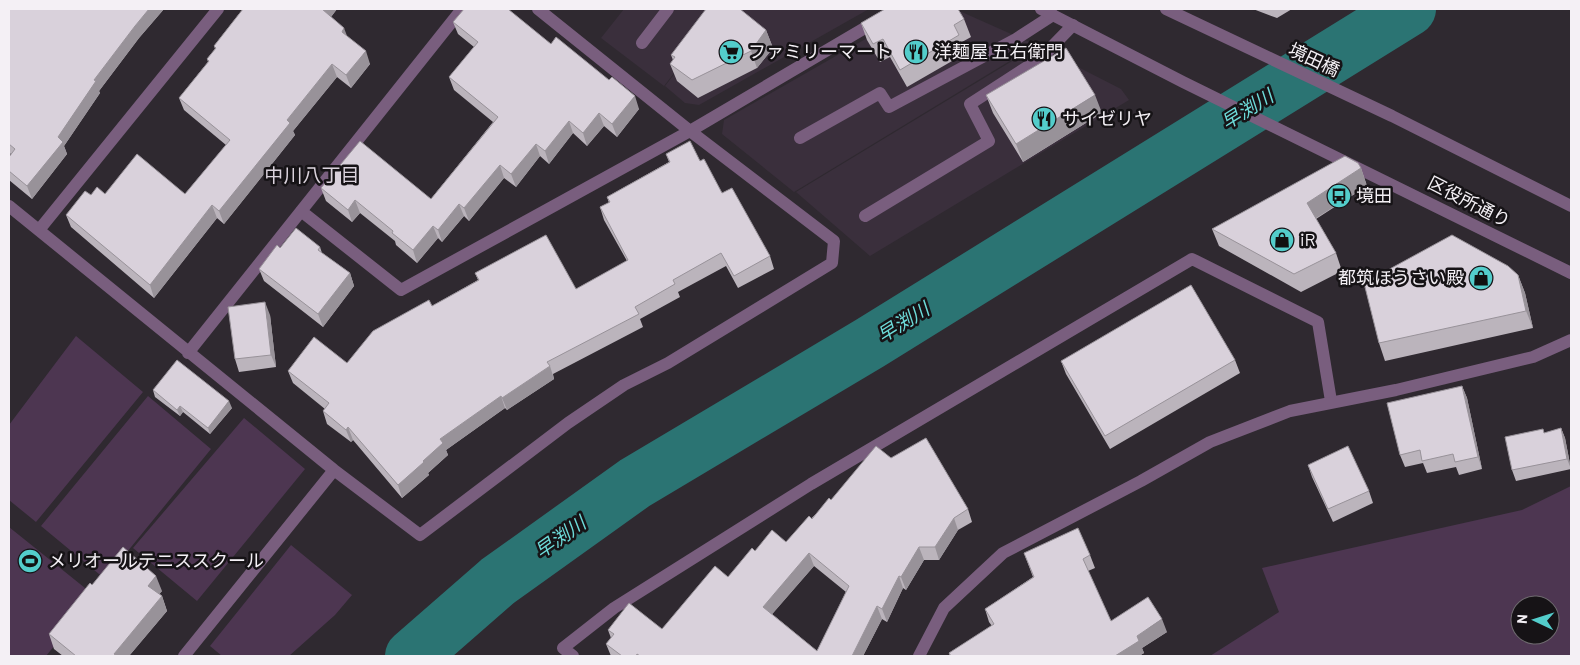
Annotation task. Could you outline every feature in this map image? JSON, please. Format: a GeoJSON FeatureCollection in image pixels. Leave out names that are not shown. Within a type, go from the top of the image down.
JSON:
{"type":"FeatureCollection","features":[{"type":"Feature","properties":{"kind":"street"},"geometry":{"type":"LineString","coordinates":[[39,230],[218,9]]}},
{"type":"Feature","properties":{"kind":"street"},"geometry":{"type":"LineString","coordinates":[[188,353],[462,9]]}},
{"type":"Feature","properties":{"kind":"street"},"geometry":{"type":"LineString","coordinates":[[9,206],[334,470],[420,535],[568,423],[624,385],[668,363],[832,263],[834,241],[538,9]]}},
{"type":"Feature","properties":{"kind":"street"},"geometry":{"type":"LineString","coordinates":[[642,43],[668,9]]}},
{"type":"Feature","properties":{"kind":"street"},"geometry":{"type":"LineString","coordinates":[[301,210],[401,290],[690,130],[897,9]]}},
{"type":"Feature","properties":{"kind":"street"},"geometry":{"type":"LineString","coordinates":[[865,216],[989,141],[970,104],[1041,58],[1073,26],[1041,9]]}},
{"type":"Feature","properties":{"kind":"street","name":"境田橋"},"geometry":{"type":"LineString","coordinates":[[1166,9],[1392,116],[1571,206]]}},
{"type":"Feature","properties":{"kind":"street"},"geometry":{"type":"LineString","coordinates":[[800,138],[880,93],[888,107],[1016,39],[1053,15]]}},
{"type":"Feature","properties":{"kind":"street","name":"区役所通り"},"geometry":{"type":"LineString","coordinates":[[1073,26],[1571,273]]}},
{"type":"Feature","properties":{"kind":"street"},"geometry":{"type":"LineString","coordinates":[[573,656],[563,648],[614,608],[811,484],[1192,259],[1318,322],[1331,401]]}},
{"type":"Feature","properties":{"kind":"street"},"geometry":{"type":"LineString","coordinates":[[919,656],[944,608],[1003,553],[1141,481],[1210,442],[1290,411],[1331,401],[1396,390],[1532,357],[1571,340]]}},
{"type":"Feature","properties":{"kind":"street"},"geometry":{"type":"LineString","coordinates":[[184,656],[334,470]]}},
{"type":"Feature","properties":{"kind":"shaded area"},"geometry":{"type":"Polygon","coordinates":[[[624,9],[724,9],[664,86],[601,38],[624,9]]]}},
{"type":"Feature","properties":{"kind":"shaded area"},"geometry":{"type":"Polygon","coordinates":[[[725,9],[869,9],[699,105],[685,103],[665,86],[725,9]]]}},
{"type":"Feature","properties":{"kind":"shaded area"},"geometry":{"type":"Polygon","coordinates":[[[918,9],[955,9],[1036,45],[794,192],[722,134],[724,120],[918,9]]]}},
{"type":"Feature","properties":{"kind":"shaded area"},"geometry":{"type":"Polygon","coordinates":[[[1037,46],[1121,89],[1129,100],[870,256],[796,192],[1037,46]]]}},
{"type":"Feature","properties":{"kind":"shaded area"},"geometry":{"type":"Polygon","coordinates":[[[76,336],[143,392],[36,522],[9,500],[9,425],[76,336]]]}},
{"type":"Feature","properties":{"kind":"shaded area"},"geometry":{"type":"Polygon","coordinates":[[[148,396],[211,449],[105,579],[41,526],[148,396]]]}},
{"type":"Feature","properties":{"kind":"shaded area"},"geometry":{"type":"Polygon","coordinates":[[[244,418],[305,469],[197,601],[133,548],[244,418]]]}},
{"type":"Feature","properties":{"kind":"shaded area"},"geometry":{"type":"Polygon","coordinates":[[[1571,486],[1571,656],[1210,656],[1279,612],[1262,568],[1522,510],[1571,486]]]}},
{"type":"Feature","properties":{"kind":"shaded area","name":"メリオールテニススクール"},"geometry":{"type":"Polygon","coordinates":[[[9,527],[95,596],[46,656],[9,656],[9,527]]]}},
{"type":"Feature","properties":{"kind":"shaded area"},"geometry":{"type":"Polygon","coordinates":[[[291,545],[352,595],[335,615],[289,656],[222,656],[210,646],[291,545]]]}},
{"type":"Feature","properties":{"kind":"building"},"geometry":{"type":"Polygon","coordinates":[[[9,9],[149,9],[94,80],[96,81],[58,137],[63,142],[27,186],[9,171],[9,157],[15,149],[9,144],[9,9]]]}},
{"type":"Feature","properties":{"kind":"building"},"geometry":{"type":"Polygon","coordinates":[[[243,9],[322,9],[344,28],[342,32],[366,51],[346,75],[332,64],[287,120],[290,123],[219,211],[212,205],[150,285],[66,215],[85,191],[91,195],[97,187],[105,194],[137,154],[185,194],[230,140],[179,98],[209,61],[207,59],[216,48],[214,46],[243,9]]]}},
{"type":"Feature","properties":{"kind":"building"},"geometry":{"type":"Polygon","coordinates":[[[464,9],[508,9],[551,44],[556,37],[609,80],[612,77],[635,96],[612,124],[599,113],[583,133],[569,121],[545,151],[536,144],[511,174],[500,165],[464,208],[459,204],[438,230],[433,226],[413,250],[355,200],[348,210],[321,188],[360,141],[431,199],[498,117],[449,77],[478,42],[453,22],[464,9]]]}},
{"type":"Feature","properties":{"kind":"building"},"geometry":{"type":"Polygon","coordinates":[[[706,9],[740,9],[766,30],[751,51],[692,80],[670,64],[675,57],[671,55],[706,9]]]}},
{"type":"Feature","properties":{"kind":"building"},"geometry":{"type":"Polygon","coordinates":[[[885,9],[958,9],[964,19],[954,25],[959,35],[900,70],[883,39],[873,44],[861,23],[885,9]]]}},
{"type":"Feature","properties":{"kind":"building"},"geometry":{"type":"Polygon","coordinates":[[[1066,48],[1095,95],[1016,144],[986,95],[1066,48]]]}},
{"type":"Feature","properties":{"kind":"building"},"geometry":{"type":"Polygon","coordinates":[[[690,141],[700,161],[704,159],[722,193],[732,188],[770,256],[734,276],[721,253],[673,280],[675,284],[635,307],[639,314],[547,362],[550,366],[502,398],[501,396],[440,439],[443,443],[398,485],[348,427],[346,430],[323,411],[329,403],[288,371],[314,337],[347,363],[373,331],[429,300],[432,306],[479,280],[475,273],[546,235],[576,289],[628,260],[600,207],[610,202],[607,197],[670,162],[666,154],[690,141]]]}},
{"type":"Feature","properties":{"kind":"building"},"geometry":{"type":"Polygon","coordinates":[[[1345,156],[1358,163],[1361,168],[1307,203],[1336,253],[1294,274],[1212,229],[1345,156]]]}},
{"type":"Feature","properties":{"kind":"building"},"geometry":{"type":"Polygon","coordinates":[[[296,228],[320,247],[318,250],[350,273],[318,314],[259,269],[277,245],[280,248],[296,228]]]}},
{"type":"Feature","properties":{"kind":"building"},"geometry":{"type":"Polygon","coordinates":[[[1452,235],[1508,266],[1518,275],[1526,311],[1379,343],[1364,283],[1452,235]]]}},
{"type":"Feature","properties":{"kind":"building"},"geometry":{"type":"Polygon","coordinates":[[[1191,285],[1235,360],[1105,436],[1061,361],[1191,285]]]}},
{"type":"Feature","properties":{"kind":"building"},"geometry":{"type":"Polygon","coordinates":[[[265,302],[271,355],[235,359],[228,307],[265,302]]]}},
{"type":"Feature","properties":{"kind":"building"},"geometry":{"type":"Polygon","coordinates":[[[177,360],[229,401],[208,428],[180,406],[177,410],[153,390],[177,360]]]}},
{"type":"Feature","properties":{"kind":"building"},"geometry":{"type":"Polygon","coordinates":[[[1462,386],[1478,457],[1455,462],[1453,454],[1422,461],[1420,450],[1400,455],[1387,403],[1462,386]]]}},
{"type":"Feature","properties":{"kind":"building"},"geometry":{"type":"Polygon","coordinates":[[[1561,428],[1567,459],[1512,470],[1505,437],[1543,429],[1544,433],[1561,428]]]}},
{"type":"Feature","properties":{"kind":"building"},"geometry":{"type":"Polygon","coordinates":[[[926,438],[968,509],[954,518],[935,547],[919,547],[901,577],[899,576],[882,609],[877,606],[852,656],[640,656],[637,654],[636,656],[622,656],[606,644],[614,634],[608,630],[629,603],[662,629],[715,566],[728,577],[752,548],[755,551],[772,530],[786,542],[809,516],[812,519],[829,498],[831,500],[876,446],[891,458],[926,438]],[[809,553],[763,607],[817,651],[849,586],[809,553]]]}},
{"type":"Feature","properties":{"kind":"building"},"geometry":{"type":"Polygon","coordinates":[[[1348,446],[1369,491],[1328,509],[1308,465],[1348,446]]]}},
{"type":"Feature","properties":{"kind":"building"},"geometry":{"type":"Polygon","coordinates":[[[1078,528],[1090,555],[1083,559],[1111,621],[1148,597],[1162,619],[1137,636],[1139,641],[1115,656],[951,656],[949,653],[994,624],[985,609],[1034,577],[1024,553],[1078,528]]]}},
{"type":"Feature","properties":{"kind":"building"},"geometry":{"type":"Polygon","coordinates":[[[123,547],[156,576],[148,586],[162,596],[114,654],[117,656],[76,656],[49,634],[90,583],[92,585],[123,547]]]}},
{"type":"Feature","properties":{"kind":"waterway","name":"早渕川"},"geometry":{"type":"LineString","coordinates":[[412,656],[498,581],[635,483],[870,343],[1409,9]]}},
{"type":"Feature","properties":{"kind":"place","name":"ファミリーマート"},"geometry":{"type":"Point","coordinates":[731,52]}},
{"type":"Feature","properties":{"kind":"place","name":"洋麺屋 五右衛門"},"geometry":{"type":"Point","coordinates":[916,52]}},
{"type":"Feature","properties":{"kind":"place","name":"サイゼリヤ"},"geometry":{"type":"Point","coordinates":[1044,119]}},
{"type":"Feature","properties":{"kind":"place","name":"境田"},"geometry":{"type":"Point","coordinates":[1339,196]}},
{"type":"Feature","properties":{"kind":"place","name":"iR"},"geometry":{"type":"Point","coordinates":[1282,240]}},
{"type":"Feature","properties":{"kind":"place","name":"都筑ほうさい殿"},"geometry":{"type":"Point","coordinates":[1481,278]}},
{"type":"Feature","properties":{"kind":"place","name":"メリオールテニススクール"},"geometry":{"type":"Point","coordinates":[30,561]}},
{"type":"Feature","properties":{"kind":"district","name":"中川八丁目"},"geometry":{"type":"Point","coordinates":[312,175]}}]}
